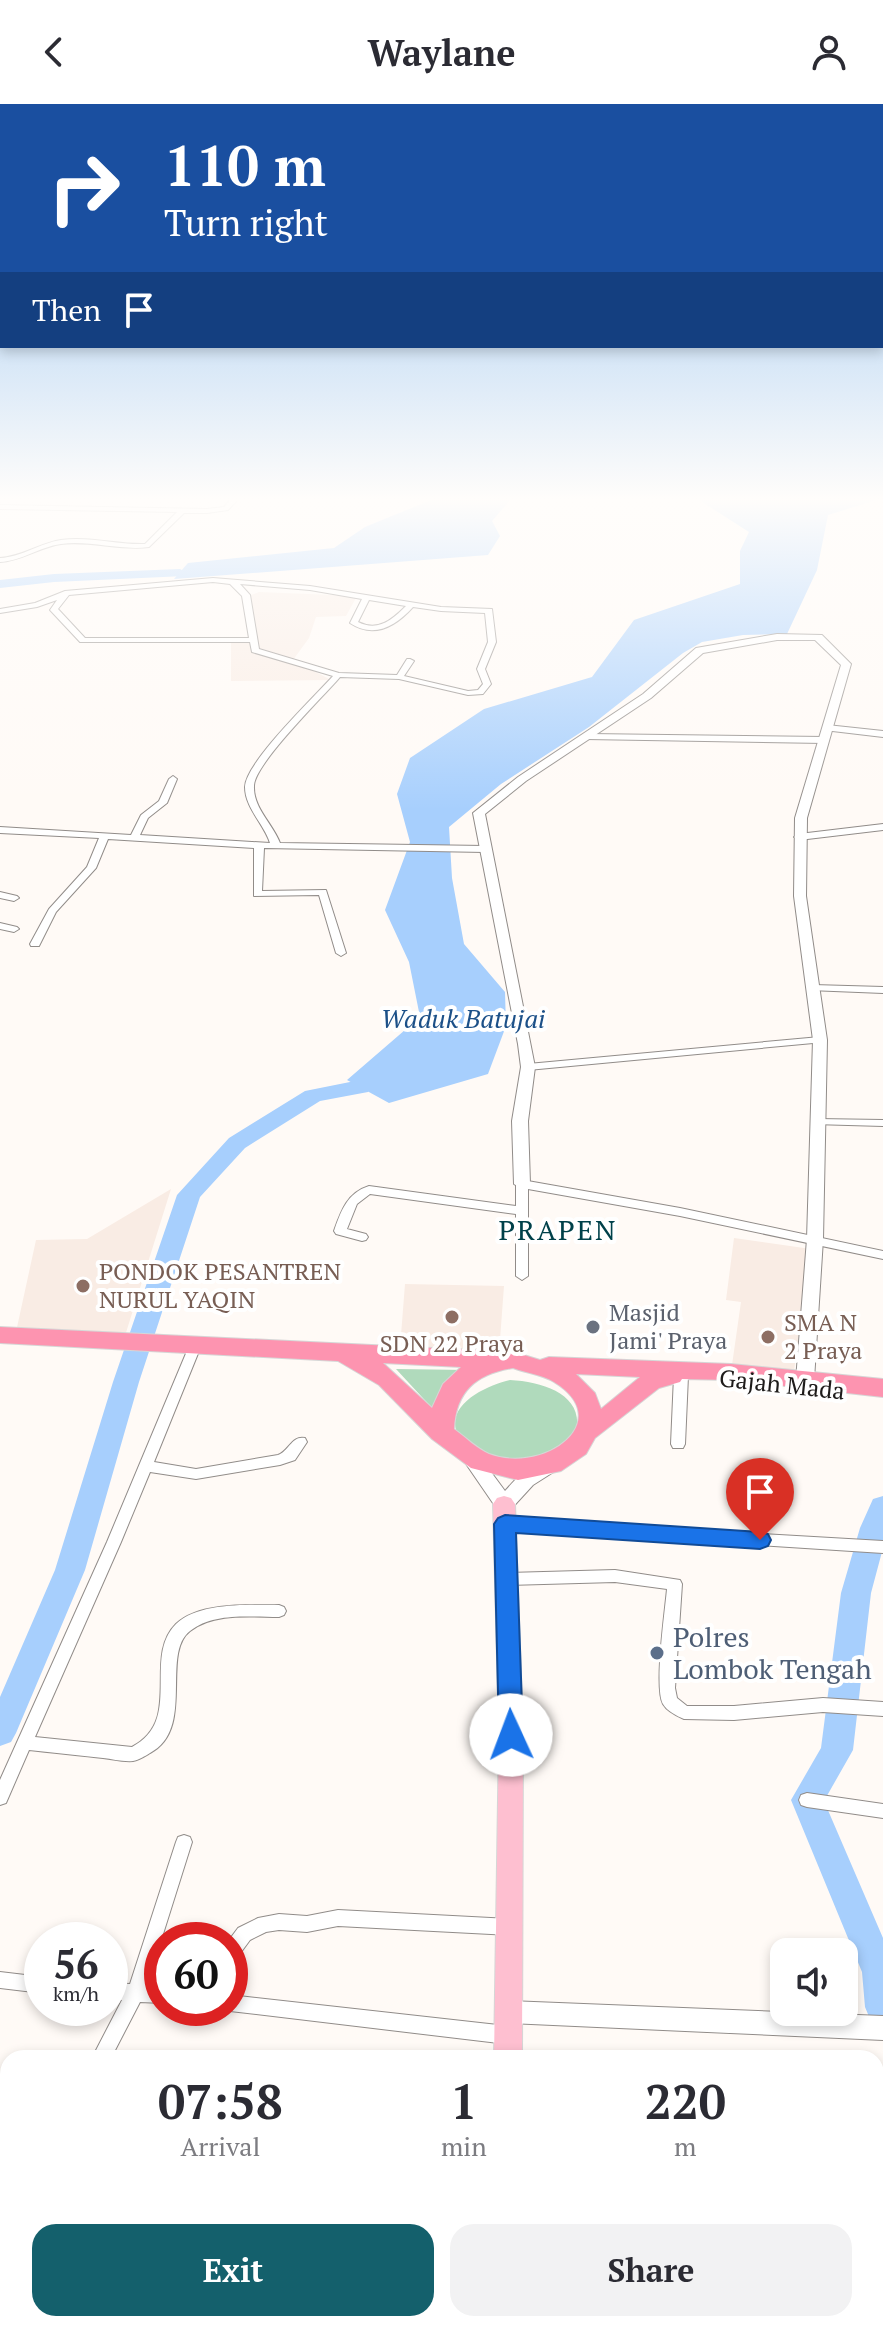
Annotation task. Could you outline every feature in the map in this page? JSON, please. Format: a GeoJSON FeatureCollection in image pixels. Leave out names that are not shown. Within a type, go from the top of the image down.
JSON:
{"type":"FeatureCollection","features":[{"type":"Feature","properties":{"kind":"highway"},"geometry":{"type":"LineString","coordinates":[[0,1338],[731,1372],[883,1388]]}},
{"type":"Feature","properties":{"kind":"highway"},"geometry":{"type":"LineString","coordinates":[[162,1347],[346,1359],[366,1363],[382,1373],[441,1433],[471,1458],[510,1470],[551,1465],[569,1456],[591,1430],[590,1408],[581,1389],[562,1373],[536,1364]]}},
{"type":"Feature","properties":{"kind":"highway"},"geometry":{"type":"LineString","coordinates":[[441,1433],[441,1409],[456,1383],[475,1370],[501,1361]]}},
{"type":"Feature","properties":{"kind":"highway","name":"Gajah Mada"},"geometry":{"type":"LineString","coordinates":[[591,1430],[651,1381],[681,1376],[728,1378],[883,1396]]}},
{"type":"Feature","properties":{"kind":"main road"},"geometry":{"type":"LineString","coordinates":[[504,1514],[508,1579],[508,2035]]}},
{"type":"Feature","properties":{"kind":"street"},"geometry":{"type":"LineString","coordinates":[[0,611],[44,602]]}},
{"type":"Feature","properties":{"kind":"street"},"geometry":{"type":"LineString","coordinates":[[59,602],[54,610],[63,615],[72,631],[83,640],[253,640]]}},
{"type":"Feature","properties":{"kind":"street"},"geometry":{"type":"LineString","coordinates":[[247,602],[257,652],[338,675],[399,677],[468,693],[478,693],[486,686],[481,669],[492,642],[489,611],[399,602]]}},
{"type":"Feature","properties":{"kind":"street"},"geometry":{"type":"LineString","coordinates":[[365,602],[354,623],[358,627],[379,629],[394,624],[412,604]]}},
{"type":"Feature","properties":{"kind":"street"},"geometry":{"type":"LineString","coordinates":[[522,1276],[520,1121],[528,1067],[479,820],[482,809],[647,696],[700,650],[790,636],[817,637],[846,663],[801,818],[799,837],[800,896],[820,1040],[815,1239],[805,1380]]}},
{"type":"Feature","properties":{"kind":"street"},"geometry":{"type":"LineString","coordinates":[[399,677],[410,661]]}},
{"type":"Feature","properties":{"kind":"street"},"geometry":{"type":"LineString","coordinates":[[276,846],[270,829],[255,812],[248,784],[250,775],[338,675]]}},
{"type":"Feature","properties":{"kind":"street"},"geometry":{"type":"LineString","coordinates":[[589,737],[883,734]]}},
{"type":"Feature","properties":{"kind":"street"},"geometry":{"type":"LineString","coordinates":[[135,838],[140,820],[148,810],[163,803],[173,779]]}},
{"type":"Feature","properties":{"kind":"street"},"geometry":{"type":"LineString","coordinates":[[799,837],[883,827]]}},
{"type":"Feature","properties":{"kind":"street"},"geometry":{"type":"LineString","coordinates":[[0,830],[259,846],[485,849]]}},
{"type":"Feature","properties":{"kind":"street"},"geometry":{"type":"LineString","coordinates":[[35,944],[52,911],[91,868],[104,837]]}},
{"type":"Feature","properties":{"kind":"street"},"geometry":{"type":"LineString","coordinates":[[259,846],[258,895],[323,892],[341,953]]}},
{"type":"Feature","properties":{"kind":"street"},"geometry":{"type":"LineString","coordinates":[[0,895],[14,898]]}},
{"type":"Feature","properties":{"kind":"street"},"geometry":{"type":"LineString","coordinates":[[0,926],[14,929]]}},
{"type":"Feature","properties":{"kind":"street"},"geometry":{"type":"LineString","coordinates":[[813,988],[883,990]]}},
{"type":"Feature","properties":{"kind":"street"},"geometry":{"type":"LineString","coordinates":[[528,1067],[820,1040]]}},
{"type":"Feature","properties":{"kind":"street"},"geometry":{"type":"LineString","coordinates":[[817,1122],[883,1123]]}},
{"type":"Feature","properties":{"kind":"street"},"geometry":{"type":"LineString","coordinates":[[522,1184],[815,1239],[883,1255]]}},
{"type":"Feature","properties":{"kind":"street"},"geometry":{"type":"LineString","coordinates":[[362,1237],[340,1231],[348,1206],[359,1193],[369,1190],[522,1211]]}},
{"type":"Feature","properties":{"kind":"street"},"geometry":{"type":"LineString","coordinates":[[0,1796],[146,1466],[193,1351]]}},
{"type":"Feature","properties":{"kind":"street"},"geometry":{"type":"LineString","coordinates":[[678,1444],[681,1376]]}},
{"type":"Feature","properties":{"kind":"street"},"geometry":{"type":"LineString","coordinates":[[146,1466],[196,1474],[280,1460],[290,1456],[300,1442]]}},
{"type":"Feature","properties":{"kind":"street"},"geometry":{"type":"LineString","coordinates":[[471,1458],[504,1514]]}},
{"type":"Feature","properties":{"kind":"street"},"geometry":{"type":"LineString","coordinates":[[504,1514],[526,1480],[551,1465]]}},
{"type":"Feature","properties":{"kind":"street"},"geometry":{"type":"LineString","coordinates":[[504,1514],[816,1544],[882,1547]]}},
{"type":"Feature","properties":{"kind":"street"},"geometry":{"type":"LineString","coordinates":[[508,1579],[615,1576],[675,1584],[667,1688],[670,1702],[679,1710],[734,1713],[823,1705],[883,1709]]}},
{"type":"Feature","properties":{"kind":"street"},"geometry":{"type":"LineString","coordinates":[[25,1743],[134,1754],[145,1750],[156,1742],[162,1725],[169,1699],[173,1641],[178,1630],[192,1621],[218,1614],[279,1611]]}},
{"type":"Feature","properties":{"kind":"street"},"geometry":{"type":"LineString","coordinates":[[807,1800],[883,1811]]}},
{"type":"Feature","properties":{"kind":"street"},"geometry":{"type":"LineString","coordinates":[[105,2050],[136,1992],[184,1842]]}},
{"type":"Feature","properties":{"kind":"street"},"geometry":{"type":"LineString","coordinates":[[248,1932],[264,1924],[307,1924],[338,1918],[510,1927]]}},
{"type":"Feature","properties":{"kind":"street"},"geometry":{"type":"LineString","coordinates":[[0,1980],[24,1983]]}},
{"type":"Feature","properties":{"kind":"street"},"geometry":{"type":"LineString","coordinates":[[128,1992],[144,1993]]}},
{"type":"Feature","properties":{"kind":"street"},"geometry":{"type":"LineString","coordinates":[[248,2005],[508,2035],[874,2027]]}},
{"type":"Feature","properties":{"kind":"shaded area"},"geometry":{"type":"Polygon","coordinates":[[[244,602],[354,602],[346,616],[316,617],[309,638],[293,660],[331,680],[231,681],[231,643],[254,640],[244,602]]]}},
{"type":"Feature","properties":{"kind":"shaded area","name":"PONDOK PESANTREN NURUL YAQIN"},"geometry":{"type":"Polygon","coordinates":[[[171,1189],[124,1339],[16,1332],[36,1240],[87,1239],[171,1189]]]}},
{"type":"Feature","properties":{"kind":"shaded area","name":"SMA N 2 Praya"},"geometry":{"type":"Polygon","coordinates":[[[734,1238],[811,1249],[793,1378],[731,1372],[741,1302],[726,1300],[734,1238]]]}},
{"type":"Feature","properties":{"kind":"shaded area","name":"SDN 22 Praya"},"geometry":{"type":"Polygon","coordinates":[[[405,1284],[504,1286],[499,1353],[400,1348],[405,1284]]]}},
{"type":"Feature","properties":{"kind":"green space"},"geometry":{"type":"Polygon","coordinates":[[[396,1369],[467,1370],[433,1409],[396,1369]]]}},
{"type":"Feature","properties":{"kind":"green space"},"geometry":{"type":"Polygon","coordinates":[[[510,1380],[553,1389],[564,1396],[577,1416],[577,1430],[571,1446],[508,1467],[463,1443],[456,1431],[455,1420],[459,1410],[477,1394],[510,1380]]]}},
{"type":"Feature","properties":{"kind":"water","name":"Waduk Batujai"},"geometry":{"type":"Polygon","coordinates":[[[687,602],[802,602],[787,634],[743,635],[702,642],[683,653],[589,727],[501,784],[449,827],[452,878],[464,944],[505,992],[506,1026],[488,1074],[389,1103],[347,1080],[420,1017],[409,962],[385,910],[410,842],[397,794],[410,758],[484,709],[592,677],[634,620],[687,602]]]}},
{"type":"Feature","properties":{"kind":"waterway"},"geometry":{"type":"LineString","coordinates":[[0,1733],[70,1570],[126,1382],[189,1195],[237,1143],[313,1096],[360,1087]]}},
{"type":"Feature","properties":{"kind":"waterway"},"geometry":{"type":"LineString","coordinates":[[883,1507],[856,1593],[837,1750],[807,1800],[880,1972],[883,2007]]}},
{"type":"Feature","properties":{"kind":"place","name":"PONDOK PESANTREN NURUL YAQIN"},"geometry":{"type":"Point","coordinates":[83,1286]}},
{"type":"Feature","properties":{"kind":"place","name":"SDN 22 Praya"},"geometry":{"type":"Point","coordinates":[452,1317]}},
{"type":"Feature","properties":{"kind":"place","name":"Masjid Jami' Praya"},"geometry":{"type":"Point","coordinates":[593,1327]}},
{"type":"Feature","properties":{"kind":"place","name":"SMA N 2 Praya"},"geometry":{"type":"Point","coordinates":[768,1337]}},
{"type":"Feature","properties":{"kind":"place","name":"Polres Lombok Tengah"},"geometry":{"type":"Point","coordinates":[657,1653]}},
{"type":"Feature","properties":{"kind":"district","name":"PRAPEN"},"geometry":{"type":"Point","coordinates":[558,1230]}},
{"type":"Feature","properties":{"kind":"route"},"geometry":{"type":"LineString","coordinates":[[511,1735],[505,1524],[760,1540]]}}]}
